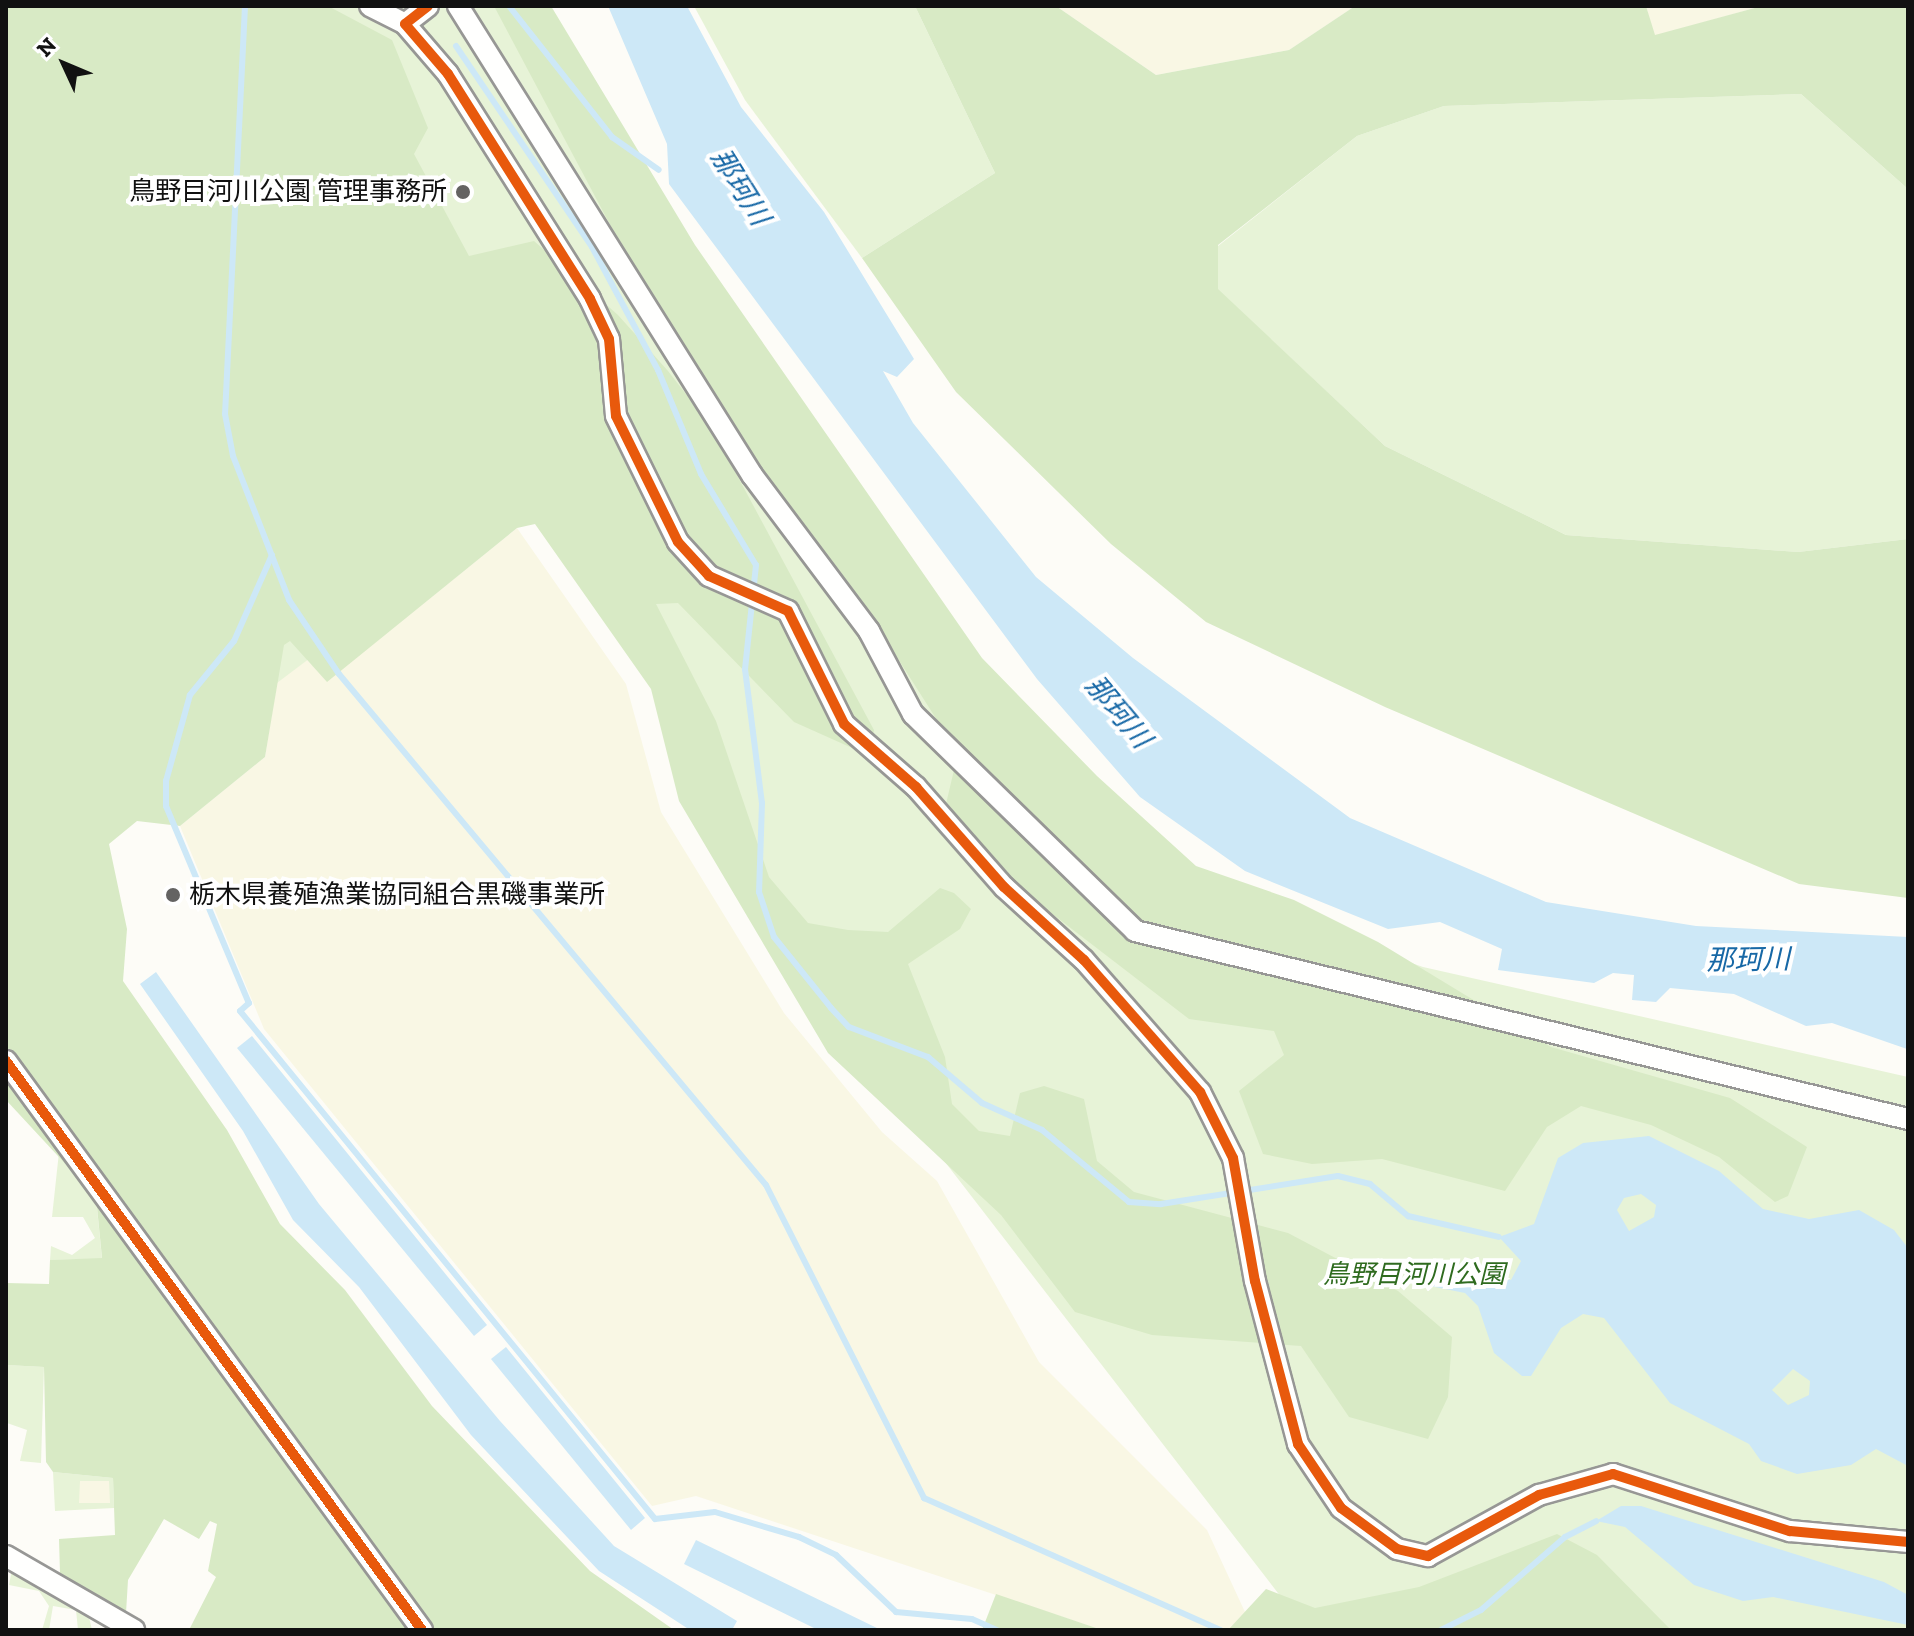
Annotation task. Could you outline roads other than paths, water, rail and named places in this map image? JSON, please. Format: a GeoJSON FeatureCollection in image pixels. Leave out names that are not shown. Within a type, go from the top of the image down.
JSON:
{"type":"FeatureCollection","features":[{"type":"Feature","properties":{"kind":"street"},"geometry":{"type":"LineString","coordinates":[[370,6],[405,24],[448,74],[590,299],[609,339],[616,416],[657,509],[709,576],[763,597],[788,611],[802,631],[844,724],[916,787],[1004,887],[1148,1028],[1214,1116],[1237,1174],[1298,1444],[1341,1508],[1397,1549],[1441,1551],[1539,1495],[1613,1474],[1790,1531],[1908,1542]]}},
{"type":"Feature","properties":{"kind":"street"},"geometry":{"type":"LineString","coordinates":[[405,24],[428,6]]}},
{"type":"Feature","properties":{"kind":"street"},"geometry":{"type":"LineString","coordinates":[[458,6],[752,475],[869,631],[913,714],[1135,931],[1908,1119]]}},
{"type":"Feature","properties":{"kind":"street"},"geometry":{"type":"LineString","coordinates":[[6,1061],[422,1630]]}},
{"type":"Feature","properties":{"kind":"street"},"geometry":{"type":"LineString","coordinates":[[6,1556],[99,1621],[134,1630]]}},
{"type":"Feature","properties":{"kind":"water","name":"那珂川"},"geometry":{"type":"Polygon","coordinates":[[[608,6],[687,6],[741,107],[824,212],[914,359],[897,377],[883,371],[913,423],[1036,577],[1133,658],[1350,818],[1546,902],[1696,926],[1908,937],[1908,1063],[1907,1049],[1832,1023],[1806,1026],[1734,994],[1670,988],[1656,1002],[1632,1000],[1634,975],[1613,973],[1594,983],[1498,970],[1502,949],[1440,922],[1388,929],[1245,871],[1140,797],[1037,679],[669,184],[667,144],[608,6]]]}},
{"type":"Feature","properties":{"kind":"water"},"geometry":{"type":"Polygon","coordinates":[[[156,972],[319,1204],[500,1421],[614,1546],[737,1621],[732,1630],[690,1630],[599,1571],[471,1435],[359,1287],[293,1220],[243,1131],[140,984],[156,972]]]}},
{"type":"Feature","properties":{"kind":"water"},"geometry":{"type":"Polygon","coordinates":[[[252,1036],[487,1325],[474,1336],[237,1048],[252,1036]]]}},
{"type":"Feature","properties":{"kind":"water"},"geometry":{"type":"Polygon","coordinates":[[[1649,1136],[1719,1171],[1763,1209],[1809,1219],[1859,1210],[1894,1230],[1908,1248],[1908,1466],[1876,1449],[1851,1465],[1797,1474],[1761,1461],[1749,1444],[1670,1403],[1604,1318],[1583,1314],[1561,1328],[1531,1376],[1522,1376],[1494,1353],[1478,1306],[1465,1293],[1425,1285],[1461,1271],[1511,1280],[1521,1261],[1499,1237],[1534,1224],[1558,1158],[1583,1143],[1649,1136]],[[1641,1194],[1624,1198],[1617,1210],[1629,1231],[1654,1217],[1656,1205],[1641,1194]],[[1793,1369],[1772,1390],[1788,1405],[1809,1395],[1810,1381],[1793,1369]]]}},
{"type":"Feature","properties":{"kind":"water"},"geometry":{"type":"Polygon","coordinates":[[[506,1347],[645,1518],[631,1530],[491,1359],[506,1347]]]}},
{"type":"Feature","properties":{"kind":"water"},"geometry":{"type":"Polygon","coordinates":[[[1621,1506],[1641,1506],[1884,1582],[1908,1595],[1908,1625],[1773,1597],[1743,1601],[1694,1585],[1625,1527],[1596,1521],[1621,1506]]]}},
{"type":"Feature","properties":{"kind":"water"},"geometry":{"type":"Polygon","coordinates":[[[696,1540],[881,1630],[818,1630],[684,1564],[696,1540]]]}},
{"type":"Feature","properties":{"kind":"waterway"},"geometry":{"type":"LineString","coordinates":[[245,6],[225,414],[233,456],[289,600],[339,674],[766,1185],[924,1498],[1221,1630]]}},
{"type":"Feature","properties":{"kind":"waterway"},"geometry":{"type":"LineString","coordinates":[[509,6],[612,137],[659,170]]}},
{"type":"Feature","properties":{"kind":"waterway"},"geometry":{"type":"LineString","coordinates":[[456,46],[592,247],[658,370],[701,474],[756,565],[745,669],[762,803],[759,892],[774,937],[831,1008],[849,1027],[928,1057],[982,1103],[1042,1130],[1129,1202],[1161,1204],[1338,1176],[1370,1184],[1408,1216],[1499,1237]]}},
{"type":"Feature","properties":{"kind":"waterway"},"geometry":{"type":"LineString","coordinates":[[272,555],[234,641],[190,695],[166,781],[166,806],[249,1003],[240,1011],[655,1519],[715,1512],[799,1537],[836,1555],[896,1612],[972,1619],[997,1630]]}},
{"type":"Feature","properties":{"kind":"waterway"},"geometry":{"type":"LineString","coordinates":[[1441,1630],[1481,1610],[1565,1537],[1596,1521]]}},
{"type":"Feature","properties":{"kind":"place","name":"鳥野目河川公園 管理事務所"},"geometry":{"type":"Point","coordinates":[463,192]}},
{"type":"Feature","properties":{"kind":"place","name":"栃木県養殖漁業協同組合黒磯事業所"},"geometry":{"type":"Point","coordinates":[173,895]}},
{"type":"Feature","properties":{"kind":"park label","name":"鳥野目河川公園"},"geometry":{"type":"Point","coordinates":[1414,1275]}}]}
